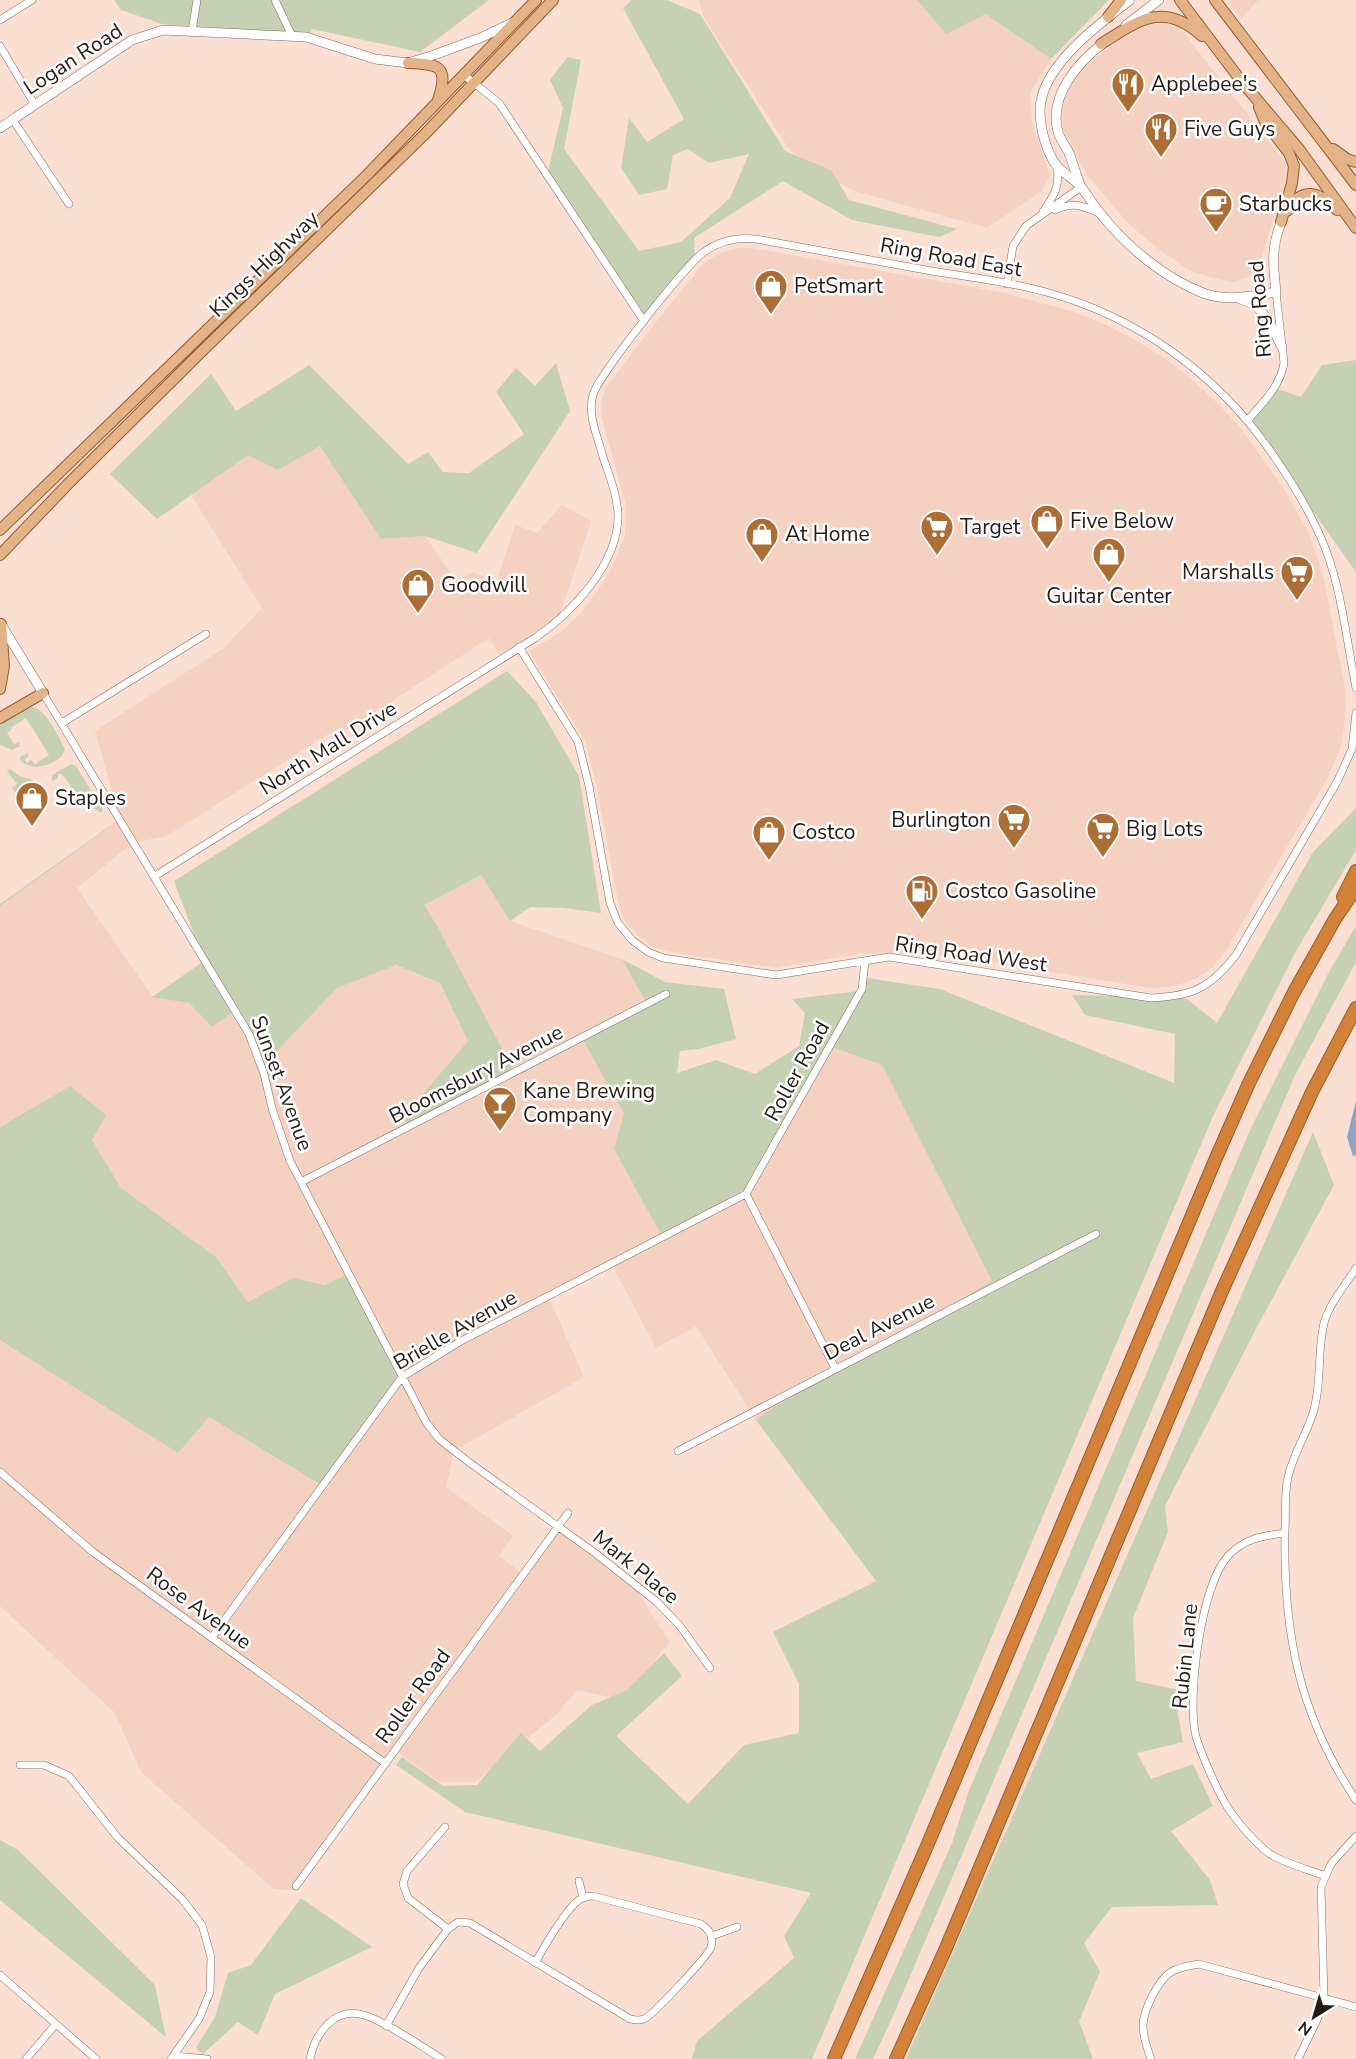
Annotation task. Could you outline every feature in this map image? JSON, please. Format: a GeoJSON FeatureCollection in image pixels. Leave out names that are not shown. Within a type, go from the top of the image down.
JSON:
{"type":"FeatureCollection","features":[{"type":"Feature","properties":{"kind":"highway"},"geometry":{"type":"LineString","coordinates":[[1335,919],[1344,893],[1356,871]]}},
{"type":"Feature","properties":{"kind":"highway"},"geometry":{"type":"LineString","coordinates":[[834,2059],[932,1835],[1216,1158],[1272,1035],[1335,919],[1356,888]]}},
{"type":"Feature","properties":{"kind":"highway"},"geometry":{"type":"LineString","coordinates":[[896,2059],[946,1948],[1222,1291],[1312,1092],[1356,1008]]}},
{"type":"Feature","properties":{"kind":"main road","name":"Kings Highway"},"geometry":{"type":"LineString","coordinates":[[0,530],[367,175],[536,0]]}},
{"type":"Feature","properties":{"kind":"main road","name":"Kings Highway"},"geometry":{"type":"LineString","coordinates":[[0,555],[88,464],[281,273],[373,186],[553,0]]}},
{"type":"Feature","properties":{"kind":"main road"},"geometry":{"type":"LineString","coordinates":[[1108,17],[1120,0]]}},
{"type":"Feature","properties":{"kind":"main road"},"geometry":{"type":"LineString","coordinates":[[1180,0],[1305,157],[1356,230]]}},
{"type":"Feature","properties":{"kind":"main road"},"geometry":{"type":"LineString","coordinates":[[1215,0],[1356,185]]}},
{"type":"Feature","properties":{"kind":"main road"},"geometry":{"type":"LineString","coordinates":[[1101,44],[1138,21],[1148,17],[1165,16],[1181,20],[1217,48]]}},
{"type":"Feature","properties":{"kind":"main road"},"geometry":{"type":"LineString","coordinates":[[408,63],[433,65],[441,72],[444,82],[437,104]]}},
{"type":"Feature","properties":{"kind":"main road"},"geometry":{"type":"LineString","coordinates":[[1256,98],[1265,122],[1289,153],[1294,166],[1293,183],[1281,222]]}},
{"type":"Feature","properties":{"kind":"main road"},"geometry":{"type":"LineString","coordinates":[[1319,136],[1347,159],[1356,162]]}},
{"type":"Feature","properties":{"kind":"main road"},"geometry":{"type":"LineString","coordinates":[[1281,222],[1296,198],[1311,194],[1328,201],[1356,230]]}},
{"type":"Feature","properties":{"kind":"main road"},"geometry":{"type":"LineString","coordinates":[[0,689],[4,666],[1,623]]}},
{"type":"Feature","properties":{"kind":"main road"},"geometry":{"type":"LineString","coordinates":[[0,718],[44,693]]}},
{"type":"Feature","properties":{"kind":"street"},"geometry":{"type":"LineString","coordinates":[[0,20],[32,0]]}},
{"type":"Feature","properties":{"kind":"street"},"geometry":{"type":"LineString","coordinates":[[192,31],[197,0]]}},
{"type":"Feature","properties":{"kind":"street"},"geometry":{"type":"LineString","coordinates":[[275,0],[292,36]]}},
{"type":"Feature","properties":{"kind":"street"},"geometry":{"type":"LineString","coordinates":[[1041,214],[1053,197],[1059,181],[1057,165],[1043,135],[1040,109],[1045,89],[1063,58],[1130,0]]}},
{"type":"Feature","properties":{"kind":"street"},"geometry":{"type":"LineString","coordinates":[[1081,187],[1070,155],[1058,131],[1057,112],[1061,95],[1076,68],[1101,44],[1159,0]]}},
{"type":"Feature","properties":{"kind":"street","name":"Logan Road"},"geometry":{"type":"LineString","coordinates":[[0,128],[138,37],[163,30],[306,37],[375,59],[408,63],[471,41],[517,20]]}},
{"type":"Feature","properties":{"kind":"street"},"geometry":{"type":"LineString","coordinates":[[0,46],[35,105]]}},
{"type":"Feature","properties":{"kind":"street"},"geometry":{"type":"LineString","coordinates":[[464,75],[499,103],[644,321]]}},
{"type":"Feature","properties":{"kind":"street"},"geometry":{"type":"LineString","coordinates":[[13,120],[69,204]]}},
{"type":"Feature","properties":{"kind":"street"},"geometry":{"type":"LineString","coordinates":[[1057,165],[1081,187],[1116,233],[1146,260],[1180,282],[1206,294],[1235,298],[1256,305],[1263,311],[1282,346]]}},
{"type":"Feature","properties":{"kind":"street"},"geometry":{"type":"LineString","coordinates":[[1007,284],[1013,246],[1026,226],[1081,187]]}},
{"type":"Feature","properties":{"kind":"street"},"geometry":{"type":"LineString","coordinates":[[1041,214],[1073,204],[1099,213]]}},
{"type":"Feature","properties":{"kind":"street","name":"Ring Road"},"geometry":{"type":"LineString","coordinates":[[1248,420],[1277,384],[1284,363],[1272,257],[1281,222]]}},
{"type":"Feature","properties":{"kind":"street","name":"Ring Road East"},"geometry":{"type":"LineString","coordinates":[[519,647],[555,624],[575,605],[596,576],[613,542],[617,524],[617,506],[593,419],[591,403],[603,374],[696,258],[714,246],[736,239],[753,239],[1040,290],[1074,301],[1110,315],[1141,331],[1197,370],[1248,420]]}},
{"type":"Feature","properties":{"kind":"street"},"geometry":{"type":"LineString","coordinates":[[1235,298],[1275,292]]}},
{"type":"Feature","properties":{"kind":"street"},"geometry":{"type":"LineString","coordinates":[[1248,420],[1293,483],[1315,523],[1331,565],[1356,688]]}},
{"type":"Feature","properties":{"kind":"street","name":"Sunset Avenue"},"geometry":{"type":"LineString","coordinates":[[1,623],[249,1034],[264,1074],[277,1126],[301,1182],[426,1422],[439,1438],[557,1527]]}},
{"type":"Feature","properties":{"kind":"street"},"geometry":{"type":"LineString","coordinates":[[62,723],[206,634]]}},
{"type":"Feature","properties":{"kind":"street","name":"North Mall Drive"},"geometry":{"type":"LineString","coordinates":[[155,876],[519,647]]}},
{"type":"Feature","properties":{"kind":"street","name":"Ring Road West"},"geometry":{"type":"LineString","coordinates":[[519,647],[578,742],[589,786],[610,903],[618,923],[632,940],[648,952],[663,958],[776,975],[889,957],[1151,998],[1178,997],[1200,989],[1221,975],[1236,955],[1337,782],[1352,749],[1356,713]]}},
{"type":"Feature","properties":{"kind":"street","name":"Roller Road"},"geometry":{"type":"LineString","coordinates":[[746,1194],[862,989],[865,961]]}},
{"type":"Feature","properties":{"kind":"street","name":"Bloomsbury Avenue"},"geometry":{"type":"LineString","coordinates":[[301,1182],[666,994]]}},
{"type":"Feature","properties":{"kind":"street"},"geometry":{"type":"LineString","coordinates":[[746,1194],[835,1368]]}},
{"type":"Feature","properties":{"kind":"street","name":"Brielle Avenue"},"geometry":{"type":"LineString","coordinates":[[212,1637],[402,1377],[461,1341],[746,1194]]}},
{"type":"Feature","properties":{"kind":"street","name":"Deal Avenue"},"geometry":{"type":"LineString","coordinates":[[678,1451],[1096,1234]]}},
{"type":"Feature","properties":{"kind":"street"},"geometry":{"type":"LineString","coordinates":[[1356,1268],[1330,1308],[1321,1336],[1317,1395],[1313,1413],[1288,1476],[1284,1560],[1293,1648],[1302,1685],[1317,1732],[1334,1766],[1356,1800]]}},
{"type":"Feature","properties":{"kind":"street","name":"Rose Avenue"},"geometry":{"type":"LineString","coordinates":[[0,1472],[93,1552],[385,1763]]}},
{"type":"Feature","properties":{"kind":"street","name":"Roller Road"},"geometry":{"type":"LineString","coordinates":[[296,1886],[568,1514]]}},
{"type":"Feature","properties":{"kind":"street","name":"Mark Place"},"geometry":{"type":"LineString","coordinates":[[557,1527],[657,1602],[680,1626],[710,1668]]}},
{"type":"Feature","properties":{"kind":"street","name":"Rubin Lane"},"geometry":{"type":"LineString","coordinates":[[1285,1533],[1254,1537],[1228,1556],[1217,1572],[1208,1595],[1195,1673],[1195,1733],[1220,1794],[1230,1811],[1247,1831],[1273,1856],[1326,1876]]}},
{"type":"Feature","properties":{"kind":"street"},"geometry":{"type":"LineString","coordinates":[[20,1765],[44,1765],[69,1776],[118,1838],[182,1899],[202,1925],[212,1957],[210,1992],[199,2019],[174,2058]]}},
{"type":"Feature","properties":{"kind":"street"},"geometry":{"type":"LineString","coordinates":[[445,1827],[407,1871],[403,1884],[408,1898],[448,1929]]}},
{"type":"Feature","properties":{"kind":"street"},"geometry":{"type":"LineString","coordinates":[[1298,2059],[1317,2020],[1323,1997],[1321,1887],[1331,1864],[1356,1836]]}},
{"type":"Feature","properties":{"kind":"street"},"geometry":{"type":"LineString","coordinates":[[579,1881],[583,1898]]}},
{"type":"Feature","properties":{"kind":"street"},"geometry":{"type":"LineString","coordinates":[[386,2026],[419,1968],[448,1929],[459,1922],[470,1923],[535,1963],[630,2019],[639,2020],[648,2017],[709,1952],[712,1946],[711,1936],[709,1930],[700,1924],[593,1896],[583,1898],[574,1904],[535,1963]]}},
{"type":"Feature","properties":{"kind":"street"},"geometry":{"type":"LineString","coordinates":[[711,1936],[737,1927]]}},
{"type":"Feature","properties":{"kind":"street"},"geometry":{"type":"LineString","coordinates":[[1150,2059],[1143,2025],[1146,2009],[1155,1989],[1169,1972],[1178,1968],[1198,1965],[1356,2007]]}},
{"type":"Feature","properties":{"kind":"street"},"geometry":{"type":"LineString","coordinates":[[0,1975],[96,2059]]}},
{"type":"Feature","properties":{"kind":"street"},"geometry":{"type":"LineString","coordinates":[[310,2059],[319,2033],[334,2019],[360,2014],[367,2015],[442,2059]]}},
{"type":"Feature","properties":{"kind":"street"},"geometry":{"type":"LineString","coordinates":[[26,2059],[56,2024]]}},
{"type":"Feature","properties":{"kind":"street"},"geometry":{"type":"LineString","coordinates":[[174,2058],[207,2059]]}},
{"type":"Feature","properties":{"kind":"shaded area"},"geometry":{"type":"Polygon","coordinates":[[[699,0],[917,0],[946,34],[986,14],[1051,59],[1030,93],[1032,123],[1050,175],[1042,191],[987,228],[855,191],[810,169],[787,146],[703,16],[699,0]]]}},
{"type":"Feature","properties":{"kind":"shaded area"},"geometry":{"type":"Polygon","coordinates":[[[1227,0],[1258,0],[1241,19],[1227,0]]]}},
{"type":"Feature","properties":{"kind":"shaded area"},"geometry":{"type":"Polygon","coordinates":[[[1165,23],[1179,27],[1285,162],[1285,181],[1256,275],[1233,282],[1209,277],[1187,269],[1156,247],[1127,222],[1089,177],[1063,130],[1062,112],[1065,96],[1079,71],[1105,50],[1141,27],[1165,23]]]}},
{"type":"Feature","properties":{"kind":"shaded area"},"geometry":{"type":"Polygon","coordinates":[[[737,248],[752,248],[1005,293],[1071,311],[1105,324],[1164,358],[1190,378],[1239,426],[1284,489],[1308,532],[1326,589],[1345,689],[1346,709],[1341,746],[1328,777],[1227,949],[1213,967],[1195,979],[1175,986],[1151,988],[947,955],[890,953],[864,953],[776,968],[665,951],[651,946],[637,935],[624,919],[618,901],[596,783],[585,741],[529,651],[561,632],[582,612],[609,574],[625,535],[626,505],[602,418],[601,404],[605,389],[703,264],[718,254],[737,248]]]}},
{"type":"Feature","properties":{"kind":"shaded area"},"geometry":{"type":"Polygon","coordinates":[[[320,446],[381,539],[425,536],[456,581],[474,572],[496,583],[515,525],[537,533],[562,505],[591,521],[558,620],[502,658],[489,638],[351,728],[327,735],[165,837],[134,842],[77,888],[152,996],[189,1003],[212,1027],[236,1010],[261,1068],[337,988],[395,965],[440,983],[468,1041],[404,1116],[515,1073],[436,924],[423,905],[481,875],[510,921],[622,959],[648,1006],[582,1038],[624,1114],[615,1150],[831,1046],[882,1065],[992,1281],[769,1410],[756,1420],[696,1326],[656,1348],[612,1265],[549,1298],[584,1377],[454,1451],[446,1487],[513,1536],[499,1556],[523,1574],[556,1526],[634,1583],[670,1642],[623,1700],[577,1690],[559,1712],[475,1782],[439,1782],[396,1751],[391,1763],[297,1890],[274,1889],[141,1772],[115,1713],[0,1606],[0,1340],[178,1452],[209,1417],[323,1486],[347,1274],[325,1285],[293,1278],[248,1302],[216,1257],[121,1188],[92,1140],[70,1086],[0,1127],[0,906],[120,819],[95,731],[224,648],[262,608],[191,495],[248,454],[278,470],[320,446]]]}},
{"type":"Feature","properties":{"kind":"green space"},"geometry":{"type":"Polygon","coordinates":[[[114,0],[489,0],[420,52],[312,29],[308,38],[162,24],[121,10],[114,0]]]}},
{"type":"Feature","properties":{"kind":"green space"},"geometry":{"type":"Polygon","coordinates":[[[632,0],[667,0],[700,14],[785,151],[831,170],[849,200],[957,229],[939,237],[852,220],[783,181],[694,238],[695,262],[644,324],[547,176],[563,108],[550,80],[567,57],[581,60],[564,149],[639,251],[681,242],[730,198],[749,154],[709,163],[688,149],[673,155],[667,189],[639,195],[621,168],[629,118],[647,142],[684,119],[623,8],[632,0]]]}},
{"type":"Feature","properties":{"kind":"green space"},"geometry":{"type":"Polygon","coordinates":[[[917,0],[1109,0],[1051,59],[986,14],[946,34],[917,0]]]}},
{"type":"Feature","properties":{"kind":"green space"},"geometry":{"type":"Polygon","coordinates":[[[1356,360],[1356,572],[1246,417],[1275,388],[1301,397],[1322,365],[1356,360]]]}},
{"type":"Feature","properties":{"kind":"green space"},"geometry":{"type":"Polygon","coordinates":[[[556,363],[570,411],[477,553],[425,536],[381,539],[320,446],[278,470],[248,455],[157,519],[110,474],[211,374],[236,411],[309,365],[408,464],[428,452],[443,472],[469,473],[524,434],[496,392],[516,368],[535,386],[556,363]]]}},
{"type":"Feature","properties":{"kind":"green space"},"geometry":{"type":"Polygon","coordinates":[[[507,671],[536,702],[579,776],[601,913],[564,908],[530,907],[510,921],[481,875],[424,905],[515,1073],[407,1129],[404,1116],[468,1041],[440,983],[396,965],[337,988],[261,1068],[236,1010],[212,1027],[189,1003],[152,997],[204,961],[174,881],[507,671]]]}},
{"type":"Feature","properties":{"kind":"green space"},"geometry":{"type":"Polygon","coordinates":[[[30,707],[36,708],[46,717],[65,749],[62,755],[52,763],[31,766],[20,760],[20,757],[27,753],[29,756],[24,760],[27,763],[31,760],[35,764],[49,755],[26,718],[7,733],[14,744],[19,742],[20,746],[12,750],[0,745],[0,724],[30,707]]]}},
{"type":"Feature","properties":{"kind":"green space"},"geometry":{"type":"Polygon","coordinates":[[[71,764],[76,766],[103,810],[102,813],[87,805],[78,804],[79,797],[62,774],[58,774],[57,779],[52,781],[52,775],[71,764]]]}},
{"type":"Feature","properties":{"kind":"green space"},"geometry":{"type":"Polygon","coordinates":[[[10,769],[20,776],[33,780],[15,792],[12,788],[17,784],[7,771],[10,769]]]}},
{"type":"Feature","properties":{"kind":"green space"},"geometry":{"type":"Polygon","coordinates":[[[1356,808],[1356,850],[1296,951],[1214,1114],[812,2059],[692,2059],[697,2041],[794,1958],[784,1936],[811,1893],[465,1812],[396,1765],[402,1757],[443,1786],[477,1785],[521,1733],[540,1751],[592,1705],[627,1690],[664,1653],[682,1676],[616,1736],[688,1804],[744,1745],[799,1733],[799,1684],[773,1632],[876,1581],[756,1420],[769,1410],[992,1281],[882,1065],[832,1047],[750,1186],[662,1236],[614,1149],[624,1114],[582,1038],[648,1006],[622,959],[665,982],[724,989],[736,1039],[698,1049],[680,1051],[677,1073],[716,1060],[755,1074],[799,1046],[805,1013],[792,999],[859,991],[867,978],[940,989],[1174,1083],[1175,1034],[1085,1015],[1072,995],[1178,997],[1187,999],[1217,1023],[1313,852],[1356,808]]]}},
{"type":"Feature","properties":{"kind":"green space"},"geometry":{"type":"Polygon","coordinates":[[[111,826],[0,906],[0,904],[111,826]]]}},
{"type":"Feature","properties":{"kind":"green space"},"geometry":{"type":"Polygon","coordinates":[[[1356,926],[1356,962],[1296,1073],[893,2016],[873,2059],[855,2059],[952,1843],[968,1793],[1250,1130],[1330,970],[1356,926]]]}},
{"type":"Feature","properties":{"kind":"green space"},"geometry":{"type":"Polygon","coordinates":[[[70,1086],[106,1115],[92,1140],[121,1188],[216,1257],[248,1302],[293,1278],[325,1285],[347,1274],[400,1373],[323,1486],[209,1417],[178,1453],[0,1340],[0,1127],[70,1086]]]}},
{"type":"Feature","properties":{"kind":"green space"},"geometry":{"type":"Polygon","coordinates":[[[1313,1132],[1334,1185],[1258,1325],[1165,1506],[1168,1532],[1133,1618],[1136,1681],[1179,1690],[1178,1715],[1183,1742],[1137,1753],[1151,1779],[1193,1764],[1213,1806],[1171,1831],[1210,1880],[1218,1905],[1112,1907],[1084,1943],[1100,1972],[1079,2021],[1093,2059],[906,2059],[1313,1132]]]}},
{"type":"Feature","properties":{"kind":"green space"},"geometry":{"type":"Polygon","coordinates":[[[0,1840],[18,1850],[155,1985],[166,2037],[0,1900],[0,1840]]]}},
{"type":"Feature","properties":{"kind":"green space"},"geometry":{"type":"Polygon","coordinates":[[[301,1898],[372,1947],[275,1994],[258,2035],[238,2022],[203,2054],[196,2048],[215,2017],[228,1973],[251,1965],[301,1898]]]}},
{"type":"Feature","properties":{"kind":"water"},"geometry":{"type":"Polygon","coordinates":[[[1356,1101],[1356,1155],[1353,1156],[1347,1137],[1356,1101]]]}},
{"type":"Feature","properties":{"kind":"place","name":"Applebee's"},"geometry":{"type":"Point","coordinates":[1128,113]}},
{"type":"Feature","properties":{"kind":"place","name":"Five Guys"},"geometry":{"type":"Point","coordinates":[1161,158]}},
{"type":"Feature","properties":{"kind":"place","name":"Starbucks"},"geometry":{"type":"Point","coordinates":[1216,233]}},
{"type":"Feature","properties":{"kind":"place","name":"PetSmart"},"geometry":{"type":"Point","coordinates":[771,315]}},
{"type":"Feature","properties":{"kind":"place","name":"Five Below"},"geometry":{"type":"Point","coordinates":[1047,550]}},
{"type":"Feature","properties":{"kind":"place","name":"Target"},"geometry":{"type":"Point","coordinates":[937,556]}},
{"type":"Feature","properties":{"kind":"place","name":"At Home"},"geometry":{"type":"Point","coordinates":[762,563]}},
{"type":"Feature","properties":{"kind":"place","name":"Guitar Center"},"geometry":{"type":"Point","coordinates":[1109,583]}},
{"type":"Feature","properties":{"kind":"place","name":"Marshalls"},"geometry":{"type":"Point","coordinates":[1297,601]}},
{"type":"Feature","properties":{"kind":"place","name":"Goodwill"},"geometry":{"type":"Point","coordinates":[418,614]}},
{"type":"Feature","properties":{"kind":"place","name":"Staples"},"geometry":{"type":"Point","coordinates":[32,827]}},
{"type":"Feature","properties":{"kind":"place","name":"Burlington"},"geometry":{"type":"Point","coordinates":[1014,849]}},
{"type":"Feature","properties":{"kind":"place","name":"Big Lots"},"geometry":{"type":"Point","coordinates":[1103,858]}},
{"type":"Feature","properties":{"kind":"place","name":"Costco"},"geometry":{"type":"Point","coordinates":[769,861]}},
{"type":"Feature","properties":{"kind":"place","name":"Costco Gasoline"},"geometry":{"type":"Point","coordinates":[922,920]}},
{"type":"Feature","properties":{"kind":"place","name":"Kane Brewing Company"},"geometry":{"type":"Point","coordinates":[500,1132]}}]}
